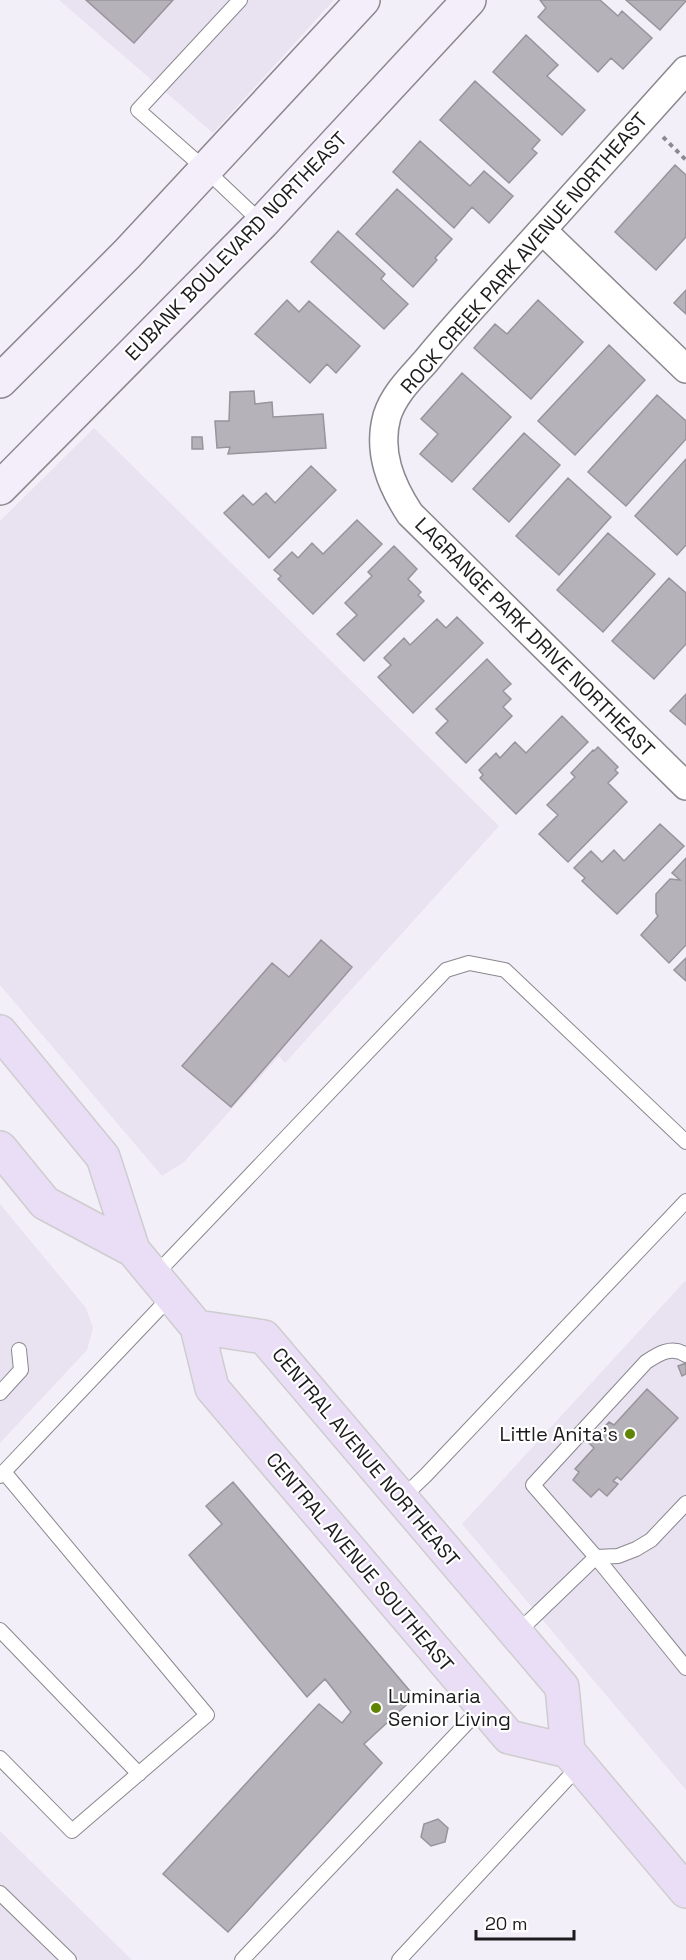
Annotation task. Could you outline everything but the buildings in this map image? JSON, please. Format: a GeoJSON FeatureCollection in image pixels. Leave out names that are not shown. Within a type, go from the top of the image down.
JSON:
{"type":"FeatureCollection","features":[{"type":"Feature","properties":{"kind":"main road"},"geometry":{"type":"LineString","coordinates":[[0,381],[127,254],[363,0]]}},
{"type":"Feature","properties":{"kind":"main road","name":"EUBANK BOULEVARD NORTHEAST"},"geometry":{"type":"LineString","coordinates":[[0,488],[262,223],[468,0]]}},
{"type":"Feature","properties":{"kind":"main road"},"geometry":{"type":"LineString","coordinates":[[0,1032],[103,1157],[133,1250]]}},
{"type":"Feature","properties":{"kind":"main road"},"geometry":{"type":"LineString","coordinates":[[0,1148],[45,1203],[133,1250],[197,1327]]}},
{"type":"Feature","properties":{"kind":"main road","name":"CENTRAL AVENUE NORTHEAST"},"geometry":{"type":"LineString","coordinates":[[197,1327],[264,1337],[562,1687],[574,1758]]}},
{"type":"Feature","properties":{"kind":"main road","name":"CENTRAL AVENUE SOUTHEAST"},"geometry":{"type":"LineString","coordinates":[[197,1327],[212,1388],[509,1737],[574,1758]]}},
{"type":"Feature","properties":{"kind":"main road"},"geometry":{"type":"LineString","coordinates":[[574,1758],[686,1891]]}},
{"type":"Feature","properties":{"kind":"street","name":"ROCK CREEK PARK AVENUE NORTHEAST"},"geometry":{"type":"LineString","coordinates":[[384,447],[388,414],[399,393],[686,70]]}},
{"type":"Feature","properties":{"kind":"street"},"geometry":{"type":"LineString","coordinates":[[542,230],[686,369]]}},
{"type":"Feature","properties":{"kind":"street","name":"LAGRANGE PARK DRIVE NORTHEAST"},"geometry":{"type":"LineString","coordinates":[[384,447],[388,472],[410,514],[686,786]]}},
{"type":"Feature","properties":{"kind":"lane"},"geometry":{"type":"LineString","coordinates":[[240,0],[138,110],[262,223]]}},
{"type":"Feature","properties":{"kind":"lane"},"geometry":{"type":"LineString","coordinates":[[0,1758],[72,1831],[207,1715],[2,1474],[163,1285],[446,970],[469,963],[505,970],[686,1142]]}},
{"type":"Feature","properties":{"kind":"lane"},"geometry":{"type":"LineString","coordinates":[[402,1498],[686,1201]]}},
{"type":"Feature","properties":{"kind":"lane"},"geometry":{"type":"LineString","coordinates":[[0,1393],[21,1370],[19,1350]]}},
{"type":"Feature","properties":{"kind":"lane"},"geometry":{"type":"LineString","coordinates":[[686,1355],[681,1351],[665,1351],[646,1362],[533,1485],[596,1557],[686,1668]]}},
{"type":"Feature","properties":{"kind":"lane"},"geometry":{"type":"LineString","coordinates":[[517,1633],[596,1557],[618,1556],[644,1545],[686,1503]]}},
{"type":"Feature","properties":{"kind":"lane"},"geometry":{"type":"LineString","coordinates":[[0,1630],[139,1774]]}},
{"type":"Feature","properties":{"kind":"lane"},"geometry":{"type":"LineString","coordinates":[[242,1960],[483,1706]]}},
{"type":"Feature","properties":{"kind":"lane"},"geometry":{"type":"LineString","coordinates":[[399,1960],[574,1758]]}},
{"type":"Feature","properties":{"kind":"lane"},"geometry":{"type":"LineString","coordinates":[[0,1893],[69,1960]]}},
{"type":"Feature","properties":{"kind":"path"},"geometry":{"type":"LineString","coordinates":[[661,135],[686,160]]}},
{"type":"Feature","properties":{"kind":"shaded area"},"geometry":{"type":"Polygon","coordinates":[[[59,0],[334,0],[213,133],[59,0]]]}},
{"type":"Feature","properties":{"kind":"shaded area"},"geometry":{"type":"Polygon","coordinates":[[[94,428],[499,826],[285,1063],[279,1056],[184,1162],[162,1176],[0,985],[0,521],[94,428]]]}},
{"type":"Feature","properties":{"kind":"shaded area"},"geometry":{"type":"Polygon","coordinates":[[[0,1204],[86,1308],[93,1328],[87,1350],[0,1443],[0,1204]]]}},
{"type":"Feature","properties":{"kind":"shaded area"},"geometry":{"type":"Polygon","coordinates":[[[686,1282],[686,1790],[462,1524],[686,1282]]]}},
{"type":"Feature","properties":{"kind":"shaded area"},"geometry":{"type":"Polygon","coordinates":[[[0,1831],[132,1960],[0,1960],[0,1831]]]}},
{"type":"Feature","properties":{"kind":"place","name":"Little Anita's"},"geometry":{"type":"Point","coordinates":[630,1434]}},
{"type":"Feature","properties":{"kind":"place","name":"Luminaria Senior Living"},"geometry":{"type":"Point","coordinates":[376,1708]}}]}
